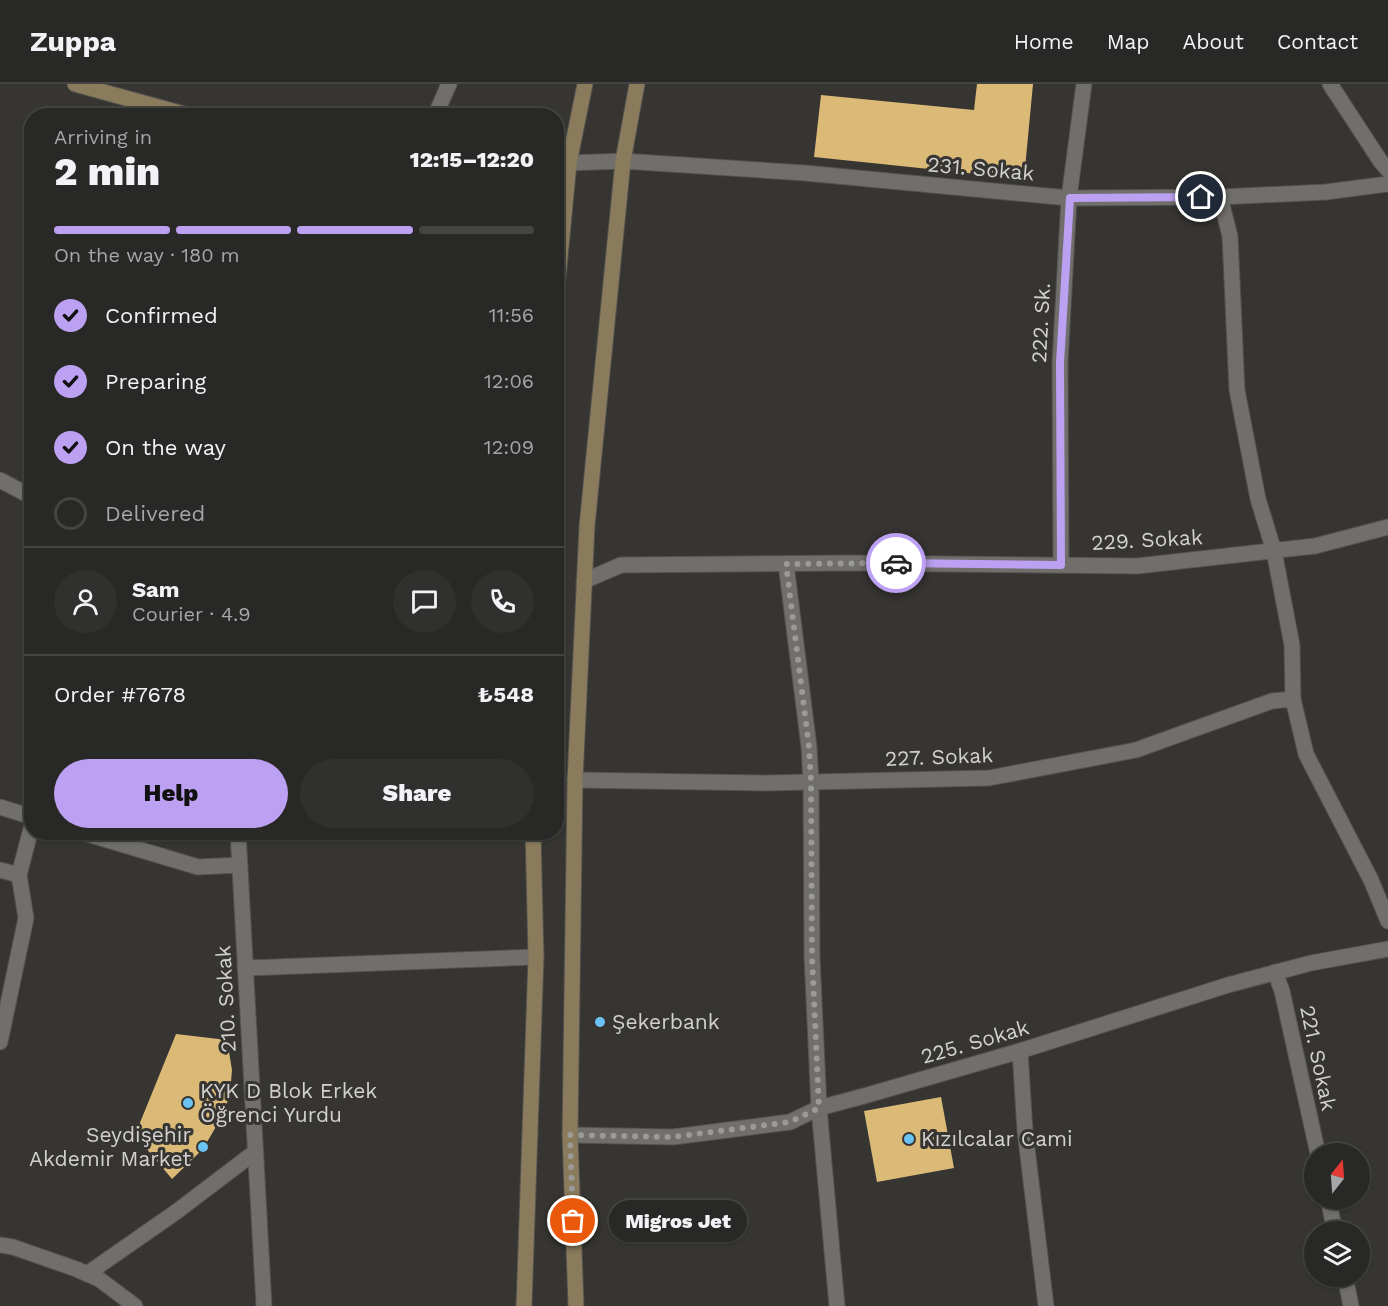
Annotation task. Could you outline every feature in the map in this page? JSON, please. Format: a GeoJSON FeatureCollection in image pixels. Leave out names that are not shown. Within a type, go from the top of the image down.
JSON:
{"type":"FeatureCollection","features":[{"type":"Feature","properties":{"kind":"main road"},"geometry":{"type":"LineString","coordinates":[[564,215],[569,163],[585,84]]}},
{"type":"Feature","properties":{"kind":"main road"},"geometry":{"type":"LineString","coordinates":[[576,1306],[570,1135],[575,780],[584,581],[587,526],[623,161],[637,84]]}},
{"type":"Feature","properties":{"kind":"main road"},"geometry":{"type":"LineString","coordinates":[[85,85],[164,108]]}},
{"type":"Feature","properties":{"kind":"main road"},"geometry":{"type":"LineString","coordinates":[[524,1306],[536,957],[532,840]]}},
{"type":"Feature","properties":{"kind":"street"},"geometry":{"type":"LineString","coordinates":[[438,108],[449,84]]}},
{"type":"Feature","properties":{"kind":"street","name":"222. Sk."},"geometry":{"type":"LineString","coordinates":[[1061,565],[1060,363],[1070,198],[1084,84]]}},
{"type":"Feature","properties":{"kind":"street"},"geometry":{"type":"LineString","coordinates":[[1330,84],[1388,170]]}},
{"type":"Feature","properties":{"kind":"street","name":"231. Sokak"},"geometry":{"type":"LineString","coordinates":[[569,163],[623,161],[805,174],[1070,198],[1220,197],[1326,192],[1388,184]]}},
{"type":"Feature","properties":{"kind":"street"},"geometry":{"type":"LineString","coordinates":[[1220,197],[1230,236],[1238,390],[1258,499],[1274,551],[1292,645],[1293,699],[1306,754],[1371,880],[1388,921]]}},
{"type":"Feature","properties":{"kind":"street"},"geometry":{"type":"LineString","coordinates":[[0,480],[24,493]]}},
{"type":"Feature","properties":{"kind":"street","name":"229. Sokak"},"geometry":{"type":"LineString","coordinates":[[584,581],[621,565],[1137,566],[1315,546],[1388,527]]}},
{"type":"Feature","properties":{"kind":"street"},"geometry":{"type":"LineString","coordinates":[[786,564],[809,747],[812,957],[819,1108],[837,1306]]}},
{"type":"Feature","properties":{"kind":"street","name":"227. Sokak"},"geometry":{"type":"LineString","coordinates":[[575,780],[811,782],[989,778],[1136,750],[1272,701],[1293,699]]}},
{"type":"Feature","properties":{"kind":"street"},"geometry":{"type":"LineString","coordinates":[[0,807],[24,814]]}},
{"type":"Feature","properties":{"kind":"street"},"geometry":{"type":"LineString","coordinates":[[0,1042],[26,918],[19,875],[28,840]]}},
{"type":"Feature","properties":{"kind":"street"},"geometry":{"type":"LineString","coordinates":[[108,840],[198,867],[239,866]]}},
{"type":"Feature","properties":{"kind":"street","name":"210. Sokak"},"geometry":{"type":"LineString","coordinates":[[238,840],[264,1306]]}},
{"type":"Feature","properties":{"kind":"street"},"geometry":{"type":"LineString","coordinates":[[0,870],[19,875]]}},
{"type":"Feature","properties":{"kind":"street","name":"225. Sokak"},"geometry":{"type":"LineString","coordinates":[[570,1135],[673,1137],[790,1122],[819,1108],[1020,1051],[1275,972],[1388,949]]}},
{"type":"Feature","properties":{"kind":"street"},"geometry":{"type":"LineString","coordinates":[[245,968],[536,957]]}},
{"type":"Feature","properties":{"kind":"street","name":"221. Sokak"},"geometry":{"type":"LineString","coordinates":[[1275,972],[1282,991],[1316,1143]]}},
{"type":"Feature","properties":{"kind":"street"},"geometry":{"type":"LineString","coordinates":[[1020,1051],[1025,1131],[1046,1306]]}},
{"type":"Feature","properties":{"kind":"street"},"geometry":{"type":"LineString","coordinates":[[87,1274],[176,1212],[255,1152]]}},
{"type":"Feature","properties":{"kind":"street"},"geometry":{"type":"LineString","coordinates":[[0,1245],[13,1247],[99,1279],[135,1306]]}},
{"type":"Feature","properties":{"kind":"street"},"geometry":{"type":"LineString","coordinates":[[1347,1287],[1351,1306]]}},
{"type":"Feature","properties":{"kind":"building"},"geometry":{"type":"Polygon","coordinates":[[[977,84],[1033,84],[1024,179],[814,157],[821,95],[974,110],[977,84]]]}},
{"type":"Feature","properties":{"kind":"building","name":"KYK D Blok Erkek Öğrenci Yurdu"},"geometry":{"type":"Polygon","coordinates":[[[176,1034],[227,1040],[232,1070],[230,1093],[224,1113],[203,1149],[172,1179],[135,1135],[176,1034]]]}},
{"type":"Feature","properties":{"kind":"building","name":"Kızılcalar Cami"},"geometry":{"type":"Polygon","coordinates":[[[941,1097],[954,1168],[877,1182],[864,1111],[941,1097]]]}},
{"type":"Feature","properties":{"kind":"way so far"},"geometry":{"type":"LineString","coordinates":[[573,1221],[570,1135],[673,1137],[790,1122],[819,1108],[812,957],[809,747],[786,564],[896,563]]}},
{"type":"Feature","properties":{"kind":"place","name":"Şekerbank"},"geometry":{"type":"Point","coordinates":[600,1022]}},
{"type":"Feature","properties":{"kind":"place","name":"KYK D Blok Erkek Öğrenci Yurdu"},"geometry":{"type":"Point","coordinates":[188,1103]}},
{"type":"Feature","properties":{"kind":"place","name":"Kızılcalar Cami"},"geometry":{"type":"Point","coordinates":[909,1139]}},
{"type":"Feature","properties":{"kind":"place","name":"Seydişehir Akdemir Market"},"geometry":{"type":"Point","coordinates":[203,1147]}},
{"type":"Feature","properties":{"kind":"place","name":"Migros Jet"},"geometry":{"type":"Point","coordinates":[573,1221]}},
{"type":"Feature","properties":{"kind":"route"},"geometry":{"type":"LineString","coordinates":[[896,563],[1061,565],[1060,363],[1070,198],[1201,197]]}}]}
